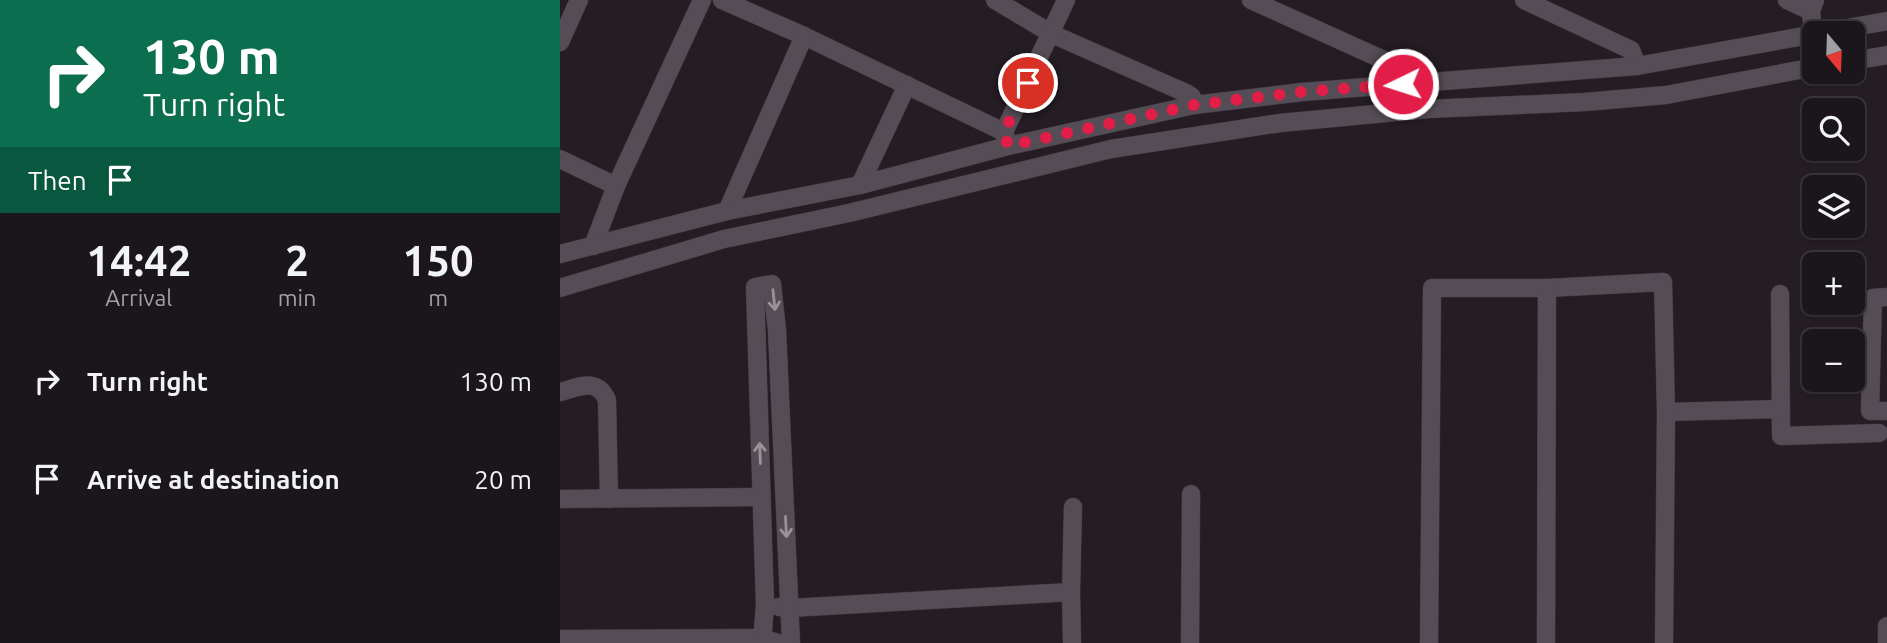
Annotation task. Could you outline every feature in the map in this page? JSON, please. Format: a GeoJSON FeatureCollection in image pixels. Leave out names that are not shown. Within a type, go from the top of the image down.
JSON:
{"type":"FeatureCollection","features":[{"type":"Feature","properties":{"kind":"street"},"geometry":{"type":"LineString","coordinates":[[560,42],[579,0]]}},
{"type":"Feature","properties":{"kind":"street"},"geometry":{"type":"LineString","coordinates":[[593,246],[616,186],[702,0]]}},
{"type":"Feature","properties":{"kind":"street"},"geometry":{"type":"LineString","coordinates":[[722,0],[907,85],[1006,139]]}},
{"type":"Feature","properties":{"kind":"street"},"geometry":{"type":"LineString","coordinates":[[995,0],[1052,34],[1186,93],[1192,97],[1194,105]]}},
{"type":"Feature","properties":{"kind":"street"},"geometry":{"type":"LineString","coordinates":[[1006,139],[1066,0]]}},
{"type":"Feature","properties":{"kind":"street"},"geometry":{"type":"LineString","coordinates":[[1251,0],[1397,66],[1403,77],[1403,84]]}},
{"type":"Feature","properties":{"kind":"street"},"geometry":{"type":"LineString","coordinates":[[1524,0],[1631,50],[1637,66]]}},
{"type":"Feature","properties":{"kind":"street"},"geometry":{"type":"LineString","coordinates":[[1787,0],[1813,5]]}},
{"type":"Feature","properties":{"kind":"street"},"geometry":{"type":"LineString","coordinates":[[1866,25],[1887,21]]}},
{"type":"Feature","properties":{"kind":"street"},"geometry":{"type":"LineString","coordinates":[[727,211],[804,36]]}},
{"type":"Feature","properties":{"kind":"street"},"geometry":{"type":"LineString","coordinates":[[560,254],[727,211],[860,186],[1006,139],[1194,105],[1301,92],[1637,66],[1802,37]]}},
{"type":"Feature","properties":{"kind":"street"},"geometry":{"type":"LineString","coordinates":[[1866,59],[1887,55]]}},
{"type":"Feature","properties":{"kind":"street"},"geometry":{"type":"LineString","coordinates":[[560,288],[724,240],[849,213],[1111,149],[1280,123],[1415,110],[1585,102],[1666,95],[1802,69]]}},
{"type":"Feature","properties":{"kind":"street"},"geometry":{"type":"LineString","coordinates":[[860,186],[907,85]]}},
{"type":"Feature","properties":{"kind":"street"},"geometry":{"type":"LineString","coordinates":[[560,159],[616,186]]}},
{"type":"Feature","properties":{"kind":"street"},"geometry":{"type":"LineString","coordinates":[[1429,643],[1432,288],[1547,288],[1663,282],[1666,412],[1664,643]]}},
{"type":"Feature","properties":{"kind":"street"},"geometry":{"type":"LineString","coordinates":[[560,639],[767,641],[755,287],[772,284],[777,330],[791,643]]}},
{"type":"Feature","properties":{"kind":"street"},"geometry":{"type":"LineString","coordinates":[[1546,643],[1547,288]]}},
{"type":"Feature","properties":{"kind":"street"},"geometry":{"type":"LineString","coordinates":[[1780,294],[1781,436],[1883,434],[1883,411],[1870,411],[1873,298],[1887,298]]}},
{"type":"Feature","properties":{"kind":"street"},"geometry":{"type":"LineString","coordinates":[[560,392],[587,385],[597,386],[607,400],[609,499]]}},
{"type":"Feature","properties":{"kind":"street"},"geometry":{"type":"LineString","coordinates":[[1666,412],[1781,409]]}},
{"type":"Feature","properties":{"kind":"street"},"geometry":{"type":"LineString","coordinates":[[1190,643],[1191,494]]}},
{"type":"Feature","properties":{"kind":"street"},"geometry":{"type":"LineString","coordinates":[[560,499],[761,497]]}},
{"type":"Feature","properties":{"kind":"street"},"geometry":{"type":"LineString","coordinates":[[1072,643],[1073,507]]}},
{"type":"Feature","properties":{"kind":"street"},"geometry":{"type":"LineString","coordinates":[[765,605],[790,608],[1071,592]]}},
{"type":"Feature","properties":{"kind":"street"},"geometry":{"type":"LineString","coordinates":[[1887,626],[1887,643]]}},
{"type":"Feature","properties":{"kind":"route"},"geometry":{"type":"LineString","coordinates":[[1028,83],[1004,132],[1008,146],[1194,105],[1301,92],[1403,84]]}}]}
